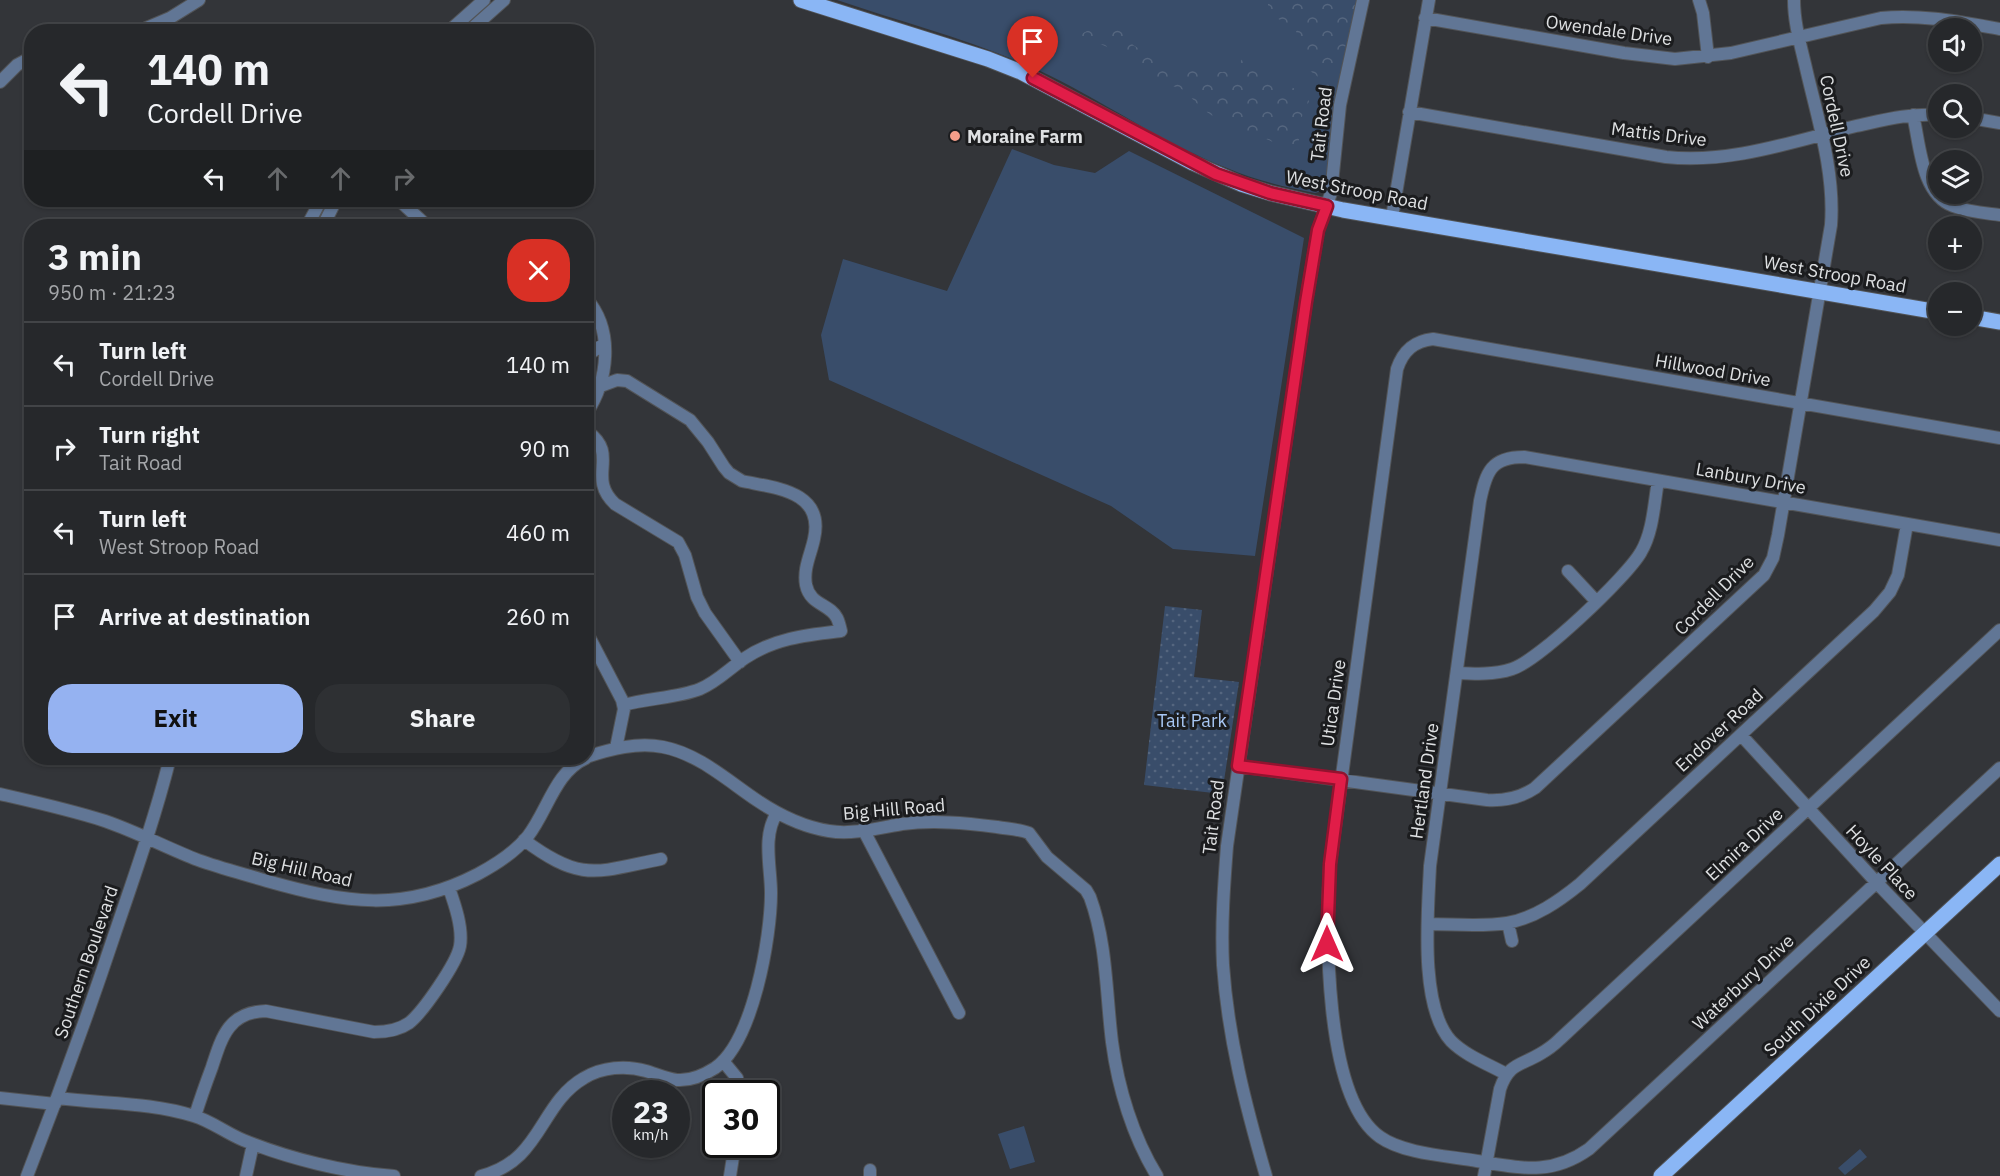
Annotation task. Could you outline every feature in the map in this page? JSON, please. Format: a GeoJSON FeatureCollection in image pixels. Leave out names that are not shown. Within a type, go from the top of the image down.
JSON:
{"type":"FeatureCollection","features":[{"type":"Feature","properties":{"kind":"main road","name":"West Stroop Road"},"geometry":{"type":"LineString","coordinates":[[801,0],[988,59],[1045,84],[1216,174],[1270,193],[1327,206],[1928,310]]}},
{"type":"Feature","properties":{"kind":"main road"},"geometry":{"type":"LineString","coordinates":[[1982,319],[2000,322]]}},
{"type":"Feature","properties":{"kind":"main road","name":"South Dixie Drive"},"geometry":{"type":"LineString","coordinates":[[1661,1176],[2000,864]]}},
{"type":"Feature","properties":{"kind":"street"},"geometry":{"type":"LineString","coordinates":[[156,24],[199,0]]}},
{"type":"Feature","properties":{"kind":"street"},"geometry":{"type":"LineString","coordinates":[[457,24],[484,0]]}},
{"type":"Feature","properties":{"kind":"street"},"geometry":{"type":"LineString","coordinates":[[477,24],[504,0]]}},
{"type":"Feature","properties":{"kind":"street","name":"Tait Road"},"geometry":{"type":"LineString","coordinates":[[1266,1176],[1237,1067],[1223,964],[1227,846],[1306,302],[1318,230],[1331,193],[1340,105],[1363,0]]}},
{"type":"Feature","properties":{"kind":"street"},"geometry":{"type":"LineString","coordinates":[[1392,217],[1429,0]]}},
{"type":"Feature","properties":{"kind":"street"},"geometry":{"type":"LineString","coordinates":[[1699,0],[1704,13],[1708,57]]}},
{"type":"Feature","properties":{"kind":"street","name":"Cordell Drive"},"geometry":{"type":"LineString","coordinates":[[1238,766],[1440,794],[1498,800],[1518,797],[1535,788],[1764,575],[1773,558],[1784,502],[1833,208],[1830,174],[1798,37],[1794,0]]}},
{"type":"Feature","properties":{"kind":"street","name":"Owendale Drive"},"geometry":{"type":"LineString","coordinates":[[1425,18],[1653,57],[1683,58],[1731,53],[1872,20],[1897,17],[1943,19],[2000,29]]}},
{"type":"Feature","properties":{"kind":"street"},"geometry":{"type":"LineString","coordinates":[[0,82],[24,61]]}},
{"type":"Feature","properties":{"kind":"street","name":"Mattis Drive"},"geometry":{"type":"LineString","coordinates":[[1409,112],[1684,159],[1720,158],[1897,116],[1928,115]]}},
{"type":"Feature","properties":{"kind":"street"},"geometry":{"type":"LineString","coordinates":[[1913,115],[1928,182],[1937,196],[1954,207],[2000,215]]}},
{"type":"Feature","properties":{"kind":"street"},"geometry":{"type":"LineString","coordinates":[[1982,120],[2000,123]]}},
{"type":"Feature","properties":{"kind":"street"},"geometry":{"type":"LineString","coordinates":[[407,207],[419,219]]}},
{"type":"Feature","properties":{"kind":"street"},"geometry":{"type":"LineString","coordinates":[[594,310],[599,317],[606,365],[601,386],[594,399]]}},
{"type":"Feature","properties":{"kind":"street","name":"Hillwood Drive"},"geometry":{"type":"LineString","coordinates":[[1419,342],[1433,339],[1459,343],[2000,438]]}},
{"type":"Feature","properties":{"kind":"street","name":"Utica Drive"},"geometry":{"type":"LineString","coordinates":[[1419,342],[1403,355],[1397,369],[1330,864],[1327,944],[1333,1016],[1351,1098],[1363,1121],[1372,1131],[1404,1148],[1487,1162]]}},
{"type":"Feature","properties":{"kind":"street"},"geometry":{"type":"LineString","coordinates":[[594,351],[604,344]]}},
{"type":"Feature","properties":{"kind":"street"},"geometry":{"type":"LineString","coordinates":[[601,386],[617,380],[627,381],[690,420],[724,467],[735,478],[789,490],[809,506],[815,530],[806,568],[807,589],[818,603],[833,613],[841,631],[804,635],[778,641],[740,662],[698,690],[624,705]]}},
{"type":"Feature","properties":{"kind":"street"},"geometry":{"type":"LineString","coordinates":[[594,436],[603,449],[601,476],[604,491],[615,504],[678,542],[685,555],[696,597],[740,662]]}},
{"type":"Feature","properties":{"kind":"street","name":"Lanbury Drive"},"geometry":{"type":"LineString","coordinates":[[1497,463],[1504,459],[1524,457],[2000,540]]}},
{"type":"Feature","properties":{"kind":"street","name":"Hertland Drive"},"geometry":{"type":"LineString","coordinates":[[1497,463],[1484,479],[1430,866],[1428,924],[1431,987],[1435,1010],[1442,1028],[1450,1039],[1465,1052],[1506,1074]]}},
{"type":"Feature","properties":{"kind":"street"},"geometry":{"type":"LineString","coordinates":[[1457,672],[1498,673],[1522,665],[1546,647],[1631,568],[1642,551],[1650,530],[1658,481]]}},
{"type":"Feature","properties":{"kind":"street","name":"Endover Road"},"geometry":{"type":"LineString","coordinates":[[1428,924],[1508,923],[1528,917],[1562,899],[1874,611],[1890,592],[1901,562],[1907,524]]}},
{"type":"Feature","properties":{"kind":"street"},"geometry":{"type":"LineString","coordinates":[[1569,571],[1596,601]]}},
{"type":"Feature","properties":{"kind":"street","name":"Elmira Drive"},"geometry":{"type":"LineString","coordinates":[[1506,1074],[1518,1064],[1539,1055],[1560,1039],[2000,630]]}},
{"type":"Feature","properties":{"kind":"street"},"geometry":{"type":"LineString","coordinates":[[594,645],[624,705],[616,748]]}},
{"type":"Feature","properties":{"kind":"street","name":"Hoyle Place"},"geometry":{"type":"LineString","coordinates":[[1741,735],[1877,883],[2000,1011]]}},
{"type":"Feature","properties":{"kind":"street","name":"Big Hill Road"},"geometry":{"type":"LineString","coordinates":[[594,755],[616,748],[650,746],[685,754],[728,779],[777,813],[829,831],[863,830],[948,821],[1023,831],[1033,837],[1047,857],[1086,890],[1093,906],[1106,971],[1112,1044],[1120,1082],[1142,1148],[1157,1176]]}},
{"type":"Feature","properties":{"kind":"street","name":"Southern Boulevard"},"geometry":{"type":"LineString","coordinates":[[27,1176],[56,1101],[147,839],[168,765]]}},
{"type":"Feature","properties":{"kind":"street","name":"Big Hill Road"},"geometry":{"type":"LineString","coordinates":[[0,794],[105,822],[218,866],[295,889],[339,899],[389,901],[449,888],[479,874],[497,862],[524,840],[564,773],[573,765]]}},
{"type":"Feature","properties":{"kind":"street","name":"Waterbury Drive"},"geometry":{"type":"LineString","coordinates":[[1487,1162],[1528,1170],[1542,1170],[1557,1167],[1580,1156],[2000,768]]}},
{"type":"Feature","properties":{"kind":"street"},"geometry":{"type":"LineString","coordinates":[[482,1176],[506,1172],[531,1144],[560,1098],[587,1076],[606,1070],[631,1068],[675,1080],[689,1079],[704,1075],[723,1061],[744,1023],[758,985],[765,956],[770,918],[768,842],[770,827],[777,813]]}},
{"type":"Feature","properties":{"kind":"street"},"geometry":{"type":"LineString","coordinates":[[863,830],[959,1012]]}},
{"type":"Feature","properties":{"kind":"street"},"geometry":{"type":"LineString","coordinates":[[524,840],[551,860],[578,870],[612,870],[661,859]]}},
{"type":"Feature","properties":{"kind":"street"},"geometry":{"type":"LineString","coordinates":[[195,1116],[223,1036],[234,1022],[249,1014],[266,1011],[374,1032],[390,1031],[409,1023],[424,1007],[451,968],[458,953],[460,931],[449,888]]}},
{"type":"Feature","properties":{"kind":"street"},"geometry":{"type":"LineString","coordinates":[[1508,923],[1512,941]]}},
{"type":"Feature","properties":{"kind":"street"},"geometry":{"type":"LineString","coordinates":[[723,1061],[738,1080]]}},
{"type":"Feature","properties":{"kind":"street"},"geometry":{"type":"LineString","coordinates":[[1484,1176],[1500,1089],[1506,1074]]}},
{"type":"Feature","properties":{"kind":"street"},"geometry":{"type":"LineString","coordinates":[[0,1098],[130,1104],[195,1116],[253,1144],[327,1165],[394,1176]]}},
{"type":"Feature","properties":{"kind":"street"},"geometry":{"type":"LineString","coordinates":[[246,1176],[253,1144]]}},
{"type":"Feature","properties":{"kind":"street"},"geometry":{"type":"LineString","coordinates":[[730,1176],[733,1158]]}},
{"type":"Feature","properties":{"kind":"green space"},"geometry":{"type":"Polygon","coordinates":[[[837,0],[1360,0],[1326,187],[1315,193],[1270,183],[1238,172],[1178,146],[1036,69],[963,40],[837,0]]]}},
{"type":"Feature","properties":{"kind":"green space"},"geometry":{"type":"Polygon","coordinates":[[[1268,0],[1357,0],[1339,71],[1328,78],[1332,107],[1321,128],[1315,128],[1310,123],[1326,108],[1327,104],[1317,76],[1306,68],[1295,27],[1272,16],[1268,0]]]}},
{"type":"Feature","properties":{"kind":"green space"},"geometry":{"type":"Polygon","coordinates":[[[1110,23],[1118,25],[1133,45],[1171,68],[1179,68],[1184,63],[1190,62],[1215,72],[1227,71],[1249,53],[1271,82],[1298,90],[1309,101],[1299,123],[1299,140],[1295,146],[1273,142],[1211,115],[1184,90],[1151,75],[1112,49],[1079,35],[1099,25],[1110,23]]]}},
{"type":"Feature","properties":{"kind":"green space"},"geometry":{"type":"Polygon","coordinates":[[[1012,149],[1054,165],[1095,173],[1129,151],[1304,238],[1255,556],[1173,549],[1111,506],[829,380],[821,335],[843,259],[947,291],[1012,149]]]}},
{"type":"Feature","properties":{"kind":"green space","name":"Tait Park"},"geometry":{"type":"Polygon","coordinates":[[[1165,606],[1202,610],[1194,677],[1239,682],[1222,794],[1144,785],[1165,606]]]}},
{"type":"Feature","properties":{"kind":"green space"},"geometry":{"type":"Polygon","coordinates":[[[1024,1126],[1035,1162],[1010,1169],[998,1134],[1024,1126]]]}},
{"type":"Feature","properties":{"kind":"green space"},"geometry":{"type":"Polygon","coordinates":[[[1860,1149],[1867,1157],[1845,1175],[1838,1168],[1860,1149]]]}},
{"type":"Feature","properties":{"kind":"place","name":"Moraine Farm"},"geometry":{"type":"Point","coordinates":[955,136]}},
{"type":"Feature","properties":{"kind":"route"},"geometry":{"type":"LineString","coordinates":[[1033,78],[1216,174],[1270,193],[1327,206],[1318,230],[1306,302],[1238,766],[1341,779],[1330,864],[1327,944]]}}]}
